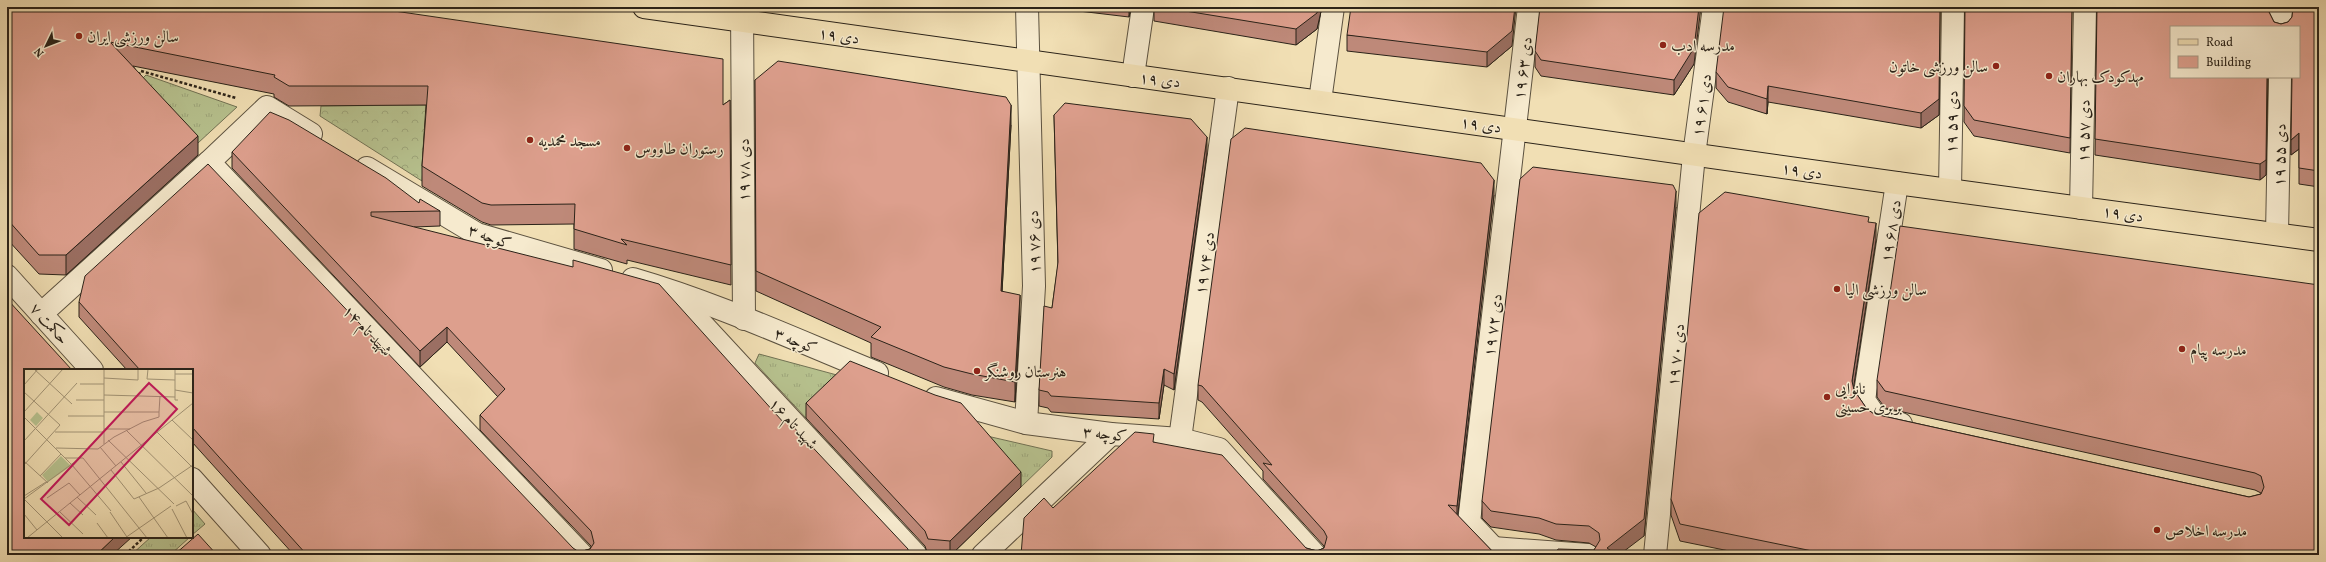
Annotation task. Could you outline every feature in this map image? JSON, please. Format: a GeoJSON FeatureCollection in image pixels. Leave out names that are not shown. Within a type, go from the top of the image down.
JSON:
{"type":"FeatureCollection","features":[{"type":"Feature","properties":{"kind":"main road","name":"۱۹ دی"},"geometry":{"type":"LineString","coordinates":[[644,7],[742,14],[1027,61],[1515,128],[1694,155],[2319,240]]}},
{"type":"Feature","properties":{"kind":"street","name":"۱۹ دی ۷۶"},"geometry":{"type":"LineString","coordinates":[[1026,423],[1034,286],[1027,61],[1027,7]]}},
{"type":"Feature","properties":{"kind":"street"},"geometry":{"type":"LineString","coordinates":[[1133,76],[1143,7]]}},
{"type":"Feature","properties":{"kind":"street"},"geometry":{"type":"LineString","coordinates":[[1320,101],[1334,7]]}},
{"type":"Feature","properties":{"kind":"street","name":"۱۹ دی ۶۳"},"geometry":{"type":"LineString","coordinates":[[1515,128],[1530,7]]}},
{"type":"Feature","properties":{"kind":"street","name":"۱۹ دی ۶۱"},"geometry":{"type":"LineString","coordinates":[[1694,155],[1714,7]]}},
{"type":"Feature","properties":{"kind":"street","name":"۱۹ دی ۵۹"},"geometry":{"type":"LineString","coordinates":[[1950,190],[1953,7]]}},
{"type":"Feature","properties":{"kind":"street","name":"۱۹ دی ۵۷"},"geometry":{"type":"LineString","coordinates":[[2081,208],[2085,7]]}},
{"type":"Feature","properties":{"kind":"street"},"geometry":{"type":"LineString","coordinates":[[2281,7],[2281,26]]}},
{"type":"Feature","properties":{"kind":"street","name":"۱۹ دی ۷۸"},"geometry":{"type":"LineString","coordinates":[[742,14],[744,318]]}},
{"type":"Feature","properties":{"kind":"street","name":"۱۹ دی ۵۵"},"geometry":{"type":"LineString","coordinates":[[2277,234],[2280,78]]}},
{"type":"Feature","properties":{"kind":"street","name":"۱۹ دی ۷۴"},"geometry":{"type":"LineString","coordinates":[[1180,439],[1228,88]]}},
{"type":"Feature","properties":{"kind":"street"},"geometry":{"type":"LineString","coordinates":[[41,314],[209,162],[267,107],[328,144]]}},
{"type":"Feature","properties":{"kind":"street","name":"۱۹ دی ۷۲"},"geometry":{"type":"LineString","coordinates":[[1497,552],[1469,522],[1515,128]]}},
{"type":"Feature","properties":{"kind":"street","name":"۱۹ دی ۷۰"},"geometry":{"type":"LineString","coordinates":[[1655,555],[1694,155]]}},
{"type":"Feature","properties":{"kind":"street","name":"کوچه ۳"},"geometry":{"type":"LineString","coordinates":[[348,156],[476,234],[671,290],[744,318],[896,381]]}},
{"type":"Feature","properties":{"kind":"street","name":"شهید تام ۱۴"},"geometry":{"type":"LineString","coordinates":[[209,162],[582,555]]}},
{"type":"Feature","properties":{"kind":"street","name":"۱۹ دی ۶۸"},"geometry":{"type":"LineString","coordinates":[[1897,183],[1864,400],[1877,418],[1923,429]]}},
{"type":"Feature","properties":{"kind":"street","name":"حکمت ۷"},"geometry":{"type":"LineString","coordinates":[[7,276],[91,369]]}},
{"type":"Feature","properties":{"kind":"street","name":"شهید تام ۱۶"},"geometry":{"type":"LineString","coordinates":[[671,290],[916,555]]}},
{"type":"Feature","properties":{"kind":"street","name":"کوچه ۳"},"geometry":{"type":"LineString","coordinates":[[918,390],[940,399],[1026,423],[1111,434],[1180,439],[1219,449],[1315,555]]}},
{"type":"Feature","properties":{"kind":"street"},"geometry":{"type":"LineString","coordinates":[[986,554],[1111,434]]}},
{"type":"Feature","properties":{"kind":"street"},"geometry":{"type":"LineString","coordinates":[[193,480],[260,555]]}},
{"type":"Feature","properties":{"kind":"street"},"geometry":{"type":"LineString","coordinates":[[1497,552],[1588,555]]}},
{"type":"Feature","properties":{"kind":"path"},"geometry":{"type":"LineString","coordinates":[[133,80],[141,71],[267,107]]}},
{"type":"Feature","properties":{"kind":"path"},"geometry":{"type":"LineString","coordinates":[[124,555],[143,538]]}},
{"type":"Feature","properties":{"kind":"green space"},"geometry":{"type":"Polygon","coordinates":[[[146,75],[237,107],[198,143],[139,82],[146,75]]]}},
{"type":"Feature","properties":{"kind":"green space"},"geometry":{"type":"Polygon","coordinates":[[[428,105],[422,181],[320,116],[321,106],[428,105]]]}},
{"type":"Feature","properties":{"kind":"green space"},"geometry":{"type":"Polygon","coordinates":[[[759,354],[848,378],[806,418],[755,363],[759,354]]]}},
{"type":"Feature","properties":{"kind":"green space"},"geometry":{"type":"Polygon","coordinates":[[[974,433],[1052,451],[1052,457],[1021,487],[974,433]]]}},
{"type":"Feature","properties":{"kind":"green space"},"geometry":{"type":"Polygon","coordinates":[[[193,510],[205,524],[193,534],[193,510]]]}},
{"type":"Feature","properties":{"kind":"green space"},"geometry":{"type":"Polygon","coordinates":[[[150,538],[189,538],[170,555],[131,555],[150,538]]]}},
{"type":"Feature","properties":{"kind":"building"},"geometry":{"type":"Polygon","coordinates":[[[7,7],[367,7],[723,59],[723,105],[730,100],[731,265],[621,239],[627,245],[574,229],[575,204],[491,205],[482,203],[422,166],[428,86],[289,86],[274,77],[275,75],[110,42],[198,136],[66,255],[39,255],[7,219],[7,7]]]}},
{"type":"Feature","properties":{"kind":"building"},"geometry":{"type":"Polygon","coordinates":[[[1161,7],[1319,7],[1317,13],[1296,29],[1161,7]]]}},
{"type":"Feature","properties":{"kind":"building"},"geometry":{"type":"Polygon","coordinates":[[[1351,7],[1515,7],[1512,31],[1487,52],[1347,35],[1351,7]]]}},
{"type":"Feature","properties":{"kind":"building"},"geometry":{"type":"Polygon","coordinates":[[[1540,7],[1699,7],[1694,48],[1674,80],[1541,60],[1535,51],[1540,7]]]}},
{"type":"Feature","properties":{"kind":"building"},"geometry":{"type":"Polygon","coordinates":[[[1724,7],[1940,7],[1939,99],[1921,113],[1768,86],[1767,99],[1728,87],[1716,72],[1724,7]]]}},
{"type":"Feature","properties":{"kind":"building"},"geometry":{"type":"Polygon","coordinates":[[[1965,7],[2072,7],[2070,138],[1974,120],[1964,106],[1965,7]]]}},
{"type":"Feature","properties":{"kind":"building"},"geometry":{"type":"Polygon","coordinates":[[[2097,7],[2269,7],[2269,12],[2274,22],[2281,24],[2288,22],[2292,17],[2293,7],[2319,7],[2319,171],[2299,168],[2299,133],[2291,140],[2292,78],[2300,78],[2300,26],[2170,26],[2170,78],[2267,78],[2266,160],[2260,164],[2095,139],[2097,7]]]}},
{"type":"Feature","properties":{"kind":"building"},"geometry":{"type":"Polygon","coordinates":[[[778,61],[1006,97],[1011,105],[1001,291],[1020,295],[1015,382],[944,367],[871,337],[881,327],[756,271],[755,80],[778,61]]]}},
{"type":"Feature","properties":{"kind":"building"},"geometry":{"type":"Polygon","coordinates":[[[1065,103],[1191,119],[1207,137],[1174,374],[1164,369],[1159,403],[1051,396],[1048,392],[1039,390],[1044,306],[1052,308],[1058,262],[1054,115],[1065,103]]]}},
{"type":"Feature","properties":{"kind":"building"},"geometry":{"type":"Polygon","coordinates":[[[270,112],[289,120],[386,178],[419,203],[420,199],[440,211],[371,212],[371,216],[573,267],[573,260],[659,284],[784,423],[787,420],[908,549],[908,555],[307,555],[193,428],[193,369],[139,369],[79,302],[85,276],[208,164],[573,548],[579,552],[590,549],[594,543],[591,531],[480,415],[505,389],[447,327],[420,351],[232,152],[270,112]]]}},
{"type":"Feature","properties":{"kind":"building"},"geometry":{"type":"Polygon","coordinates":[[[1245,128],[1481,163],[1494,180],[1457,506],[1448,505],[1496,555],[1021,555],[1024,518],[1044,498],[1053,508],[1135,432],[1154,434],[1153,442],[1222,455],[1306,548],[1317,551],[1324,548],[1327,537],[1324,531],[1263,463],[1272,465],[1202,386],[1198,385],[1231,139],[1245,128]]]}},
{"type":"Feature","properties":{"kind":"building"},"geometry":{"type":"Polygon","coordinates":[[[1533,167],[1673,185],[1676,191],[1644,519],[1607,548],[1617,555],[1555,555],[1558,549],[1594,550],[1600,540],[1599,533],[1589,526],[1556,524],[1539,518],[1491,511],[1482,501],[1520,179],[1533,167]]]}},
{"type":"Feature","properties":{"kind":"building"},"geometry":{"type":"Polygon","coordinates":[[[1725,192],[1869,217],[1868,222],[1876,223],[1852,381],[1854,390],[1867,409],[1874,414],[2249,497],[2261,494],[2264,487],[2261,476],[2255,473],[1885,391],[1877,380],[1900,226],[2319,285],[2319,555],[1832,555],[1680,524],[1671,499],[1699,213],[1725,192]]]}},
{"type":"Feature","properties":{"kind":"building"},"geometry":{"type":"Polygon","coordinates":[[[7,299],[71,369],[24,369],[24,538],[114,538],[96,555],[7,555],[7,299]]]}},
{"type":"Feature","properties":{"kind":"building"},"geometry":{"type":"Polygon","coordinates":[[[850,361],[935,395],[961,403],[1021,472],[950,541],[928,539],[925,531],[806,403],[850,361]]]}},
{"type":"Feature","properties":{"kind":"building"},"geometry":{"type":"Polygon","coordinates":[[[198,534],[217,555],[174,555],[198,534]]]}},
{"type":"Feature","properties":{"kind":"place","name":"سالن ورزشی ایران"},"geometry":{"type":"Point","coordinates":[79,36]}},
{"type":"Feature","properties":{"kind":"place","name":"مدرسه ادب"},"geometry":{"type":"Point","coordinates":[1663,45]}},
{"type":"Feature","properties":{"kind":"place","name":"سالن ورزشی خاتون"},"geometry":{"type":"Point","coordinates":[1996,66]}},
{"type":"Feature","properties":{"kind":"place","name":"مهدکودک بهاران"},"geometry":{"type":"Point","coordinates":[2049,76]}},
{"type":"Feature","properties":{"kind":"place","name":"مسجد محمدیه"},"geometry":{"type":"Point","coordinates":[530,140]}},
{"type":"Feature","properties":{"kind":"place","name":"رستوران طاووس"},"geometry":{"type":"Point","coordinates":[627,148]}},
{"type":"Feature","properties":{"kind":"place","name":"سالن ورزشی الیا"},"geometry":{"type":"Point","coordinates":[1837,289]}},
{"type":"Feature","properties":{"kind":"place","name":"مدرسه پیام"},"geometry":{"type":"Point","coordinates":[2182,349]}},
{"type":"Feature","properties":{"kind":"place","name":"هنرستان روشنگر"},"geometry":{"type":"Point","coordinates":[977,371]}},
{"type":"Feature","properties":{"kind":"place","name":"نانوایی بربری حسینی"},"geometry":{"type":"Point","coordinates":[1827,397]}},
{"type":"Feature","properties":{"kind":"place","name":"مدرسه اخلاص"},"geometry":{"type":"Point","coordinates":[2157,530]}}]}
